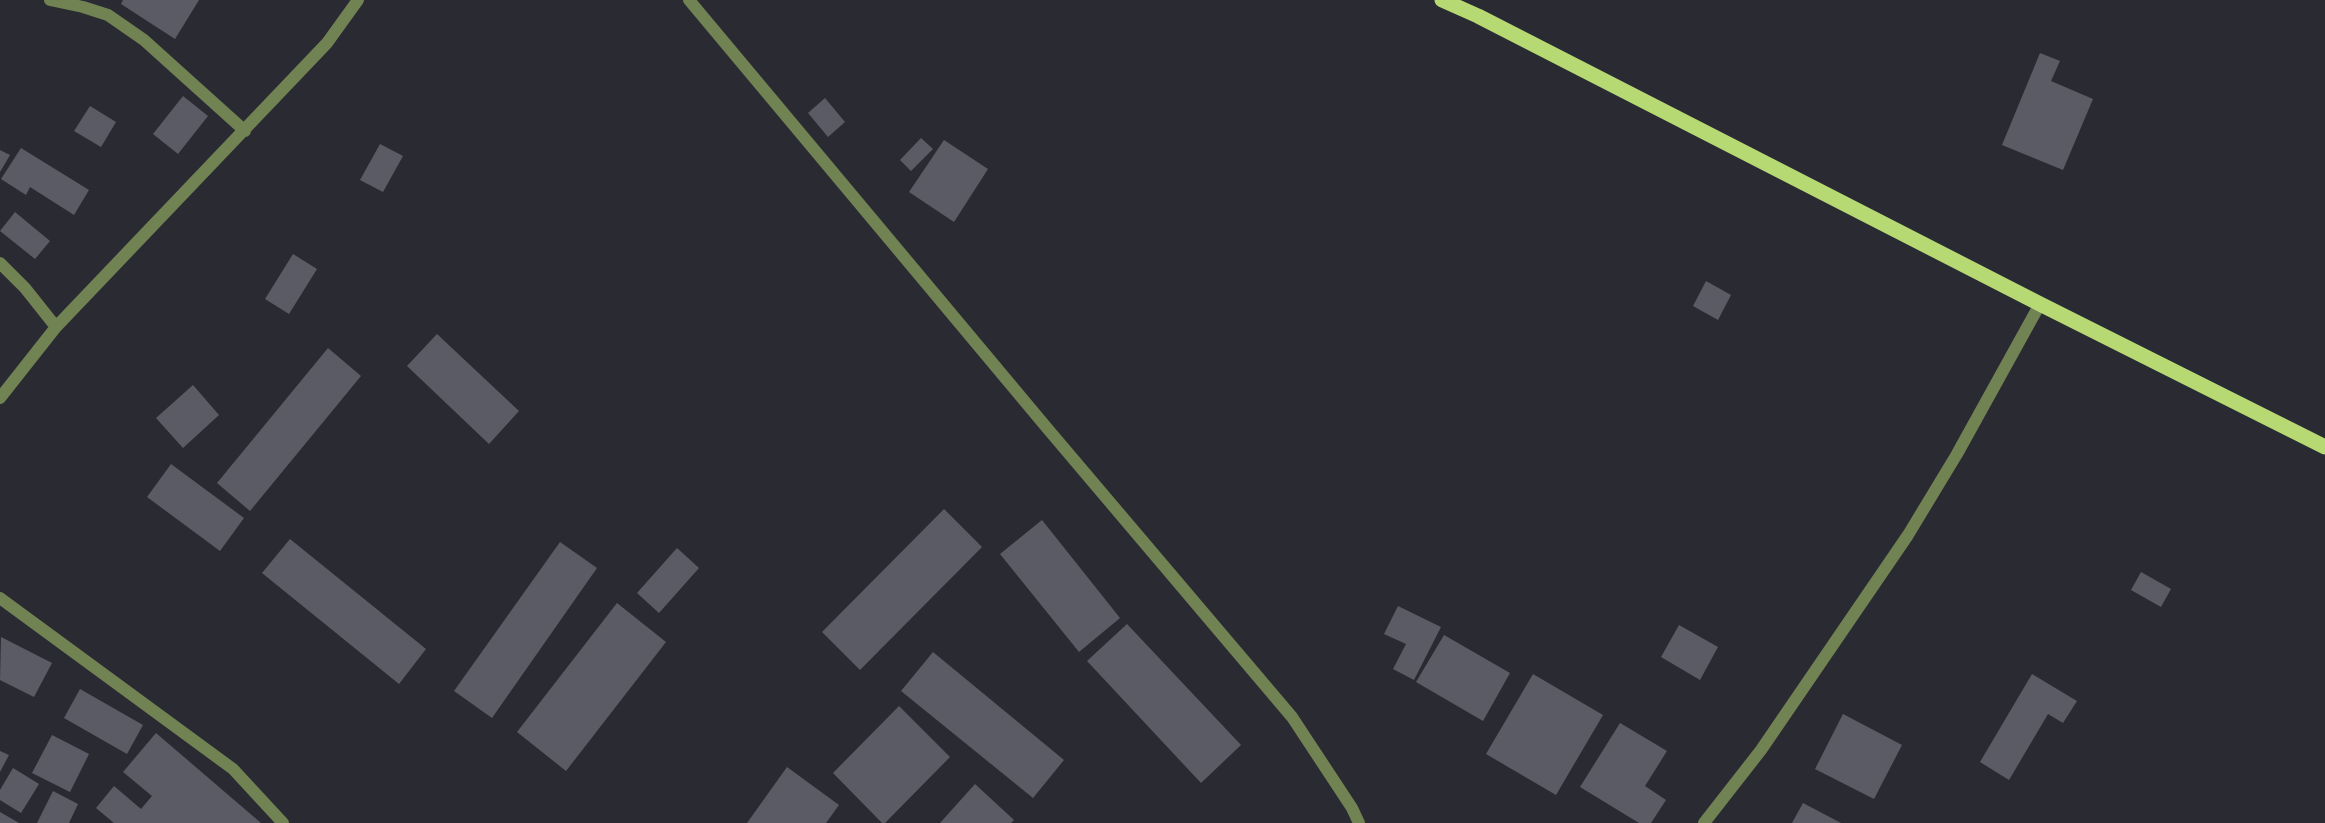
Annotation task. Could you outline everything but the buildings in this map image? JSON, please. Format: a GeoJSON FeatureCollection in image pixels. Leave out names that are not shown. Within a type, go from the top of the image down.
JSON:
{"type":"FeatureCollection","features":[{"type":"Feature","properties":{"kind":"main road"},"geometry":{"type":"LineString","coordinates":[[1442,0],[1488,21],[2040,304],[2325,447]]}},
{"type":"Feature","properties":{"kind":"street"},"geometry":{"type":"LineString","coordinates":[[50,0],[108,15],[144,40],[245,131]]}},
{"type":"Feature","properties":{"kind":"street"},"geometry":{"type":"LineString","coordinates":[[0,398],[56,327],[327,43],[358,0]]}},
{"type":"Feature","properties":{"kind":"street"},"geometry":{"type":"LineString","coordinates":[[689,0],[722,36],[1047,429],[1292,717],[1352,808],[1359,823]]}},
{"type":"Feature","properties":{"kind":"street"},"geometry":{"type":"LineString","coordinates":[[0,263],[25,288],[56,327]]}},
{"type":"Feature","properties":{"kind":"street"},"geometry":{"type":"LineString","coordinates":[[1704,823],[1761,750],[1908,536],[1957,454],[2040,304]]}},
{"type":"Feature","properties":{"kind":"street"},"geometry":{"type":"LineString","coordinates":[[0,598],[233,769],[283,823]]}}]}
